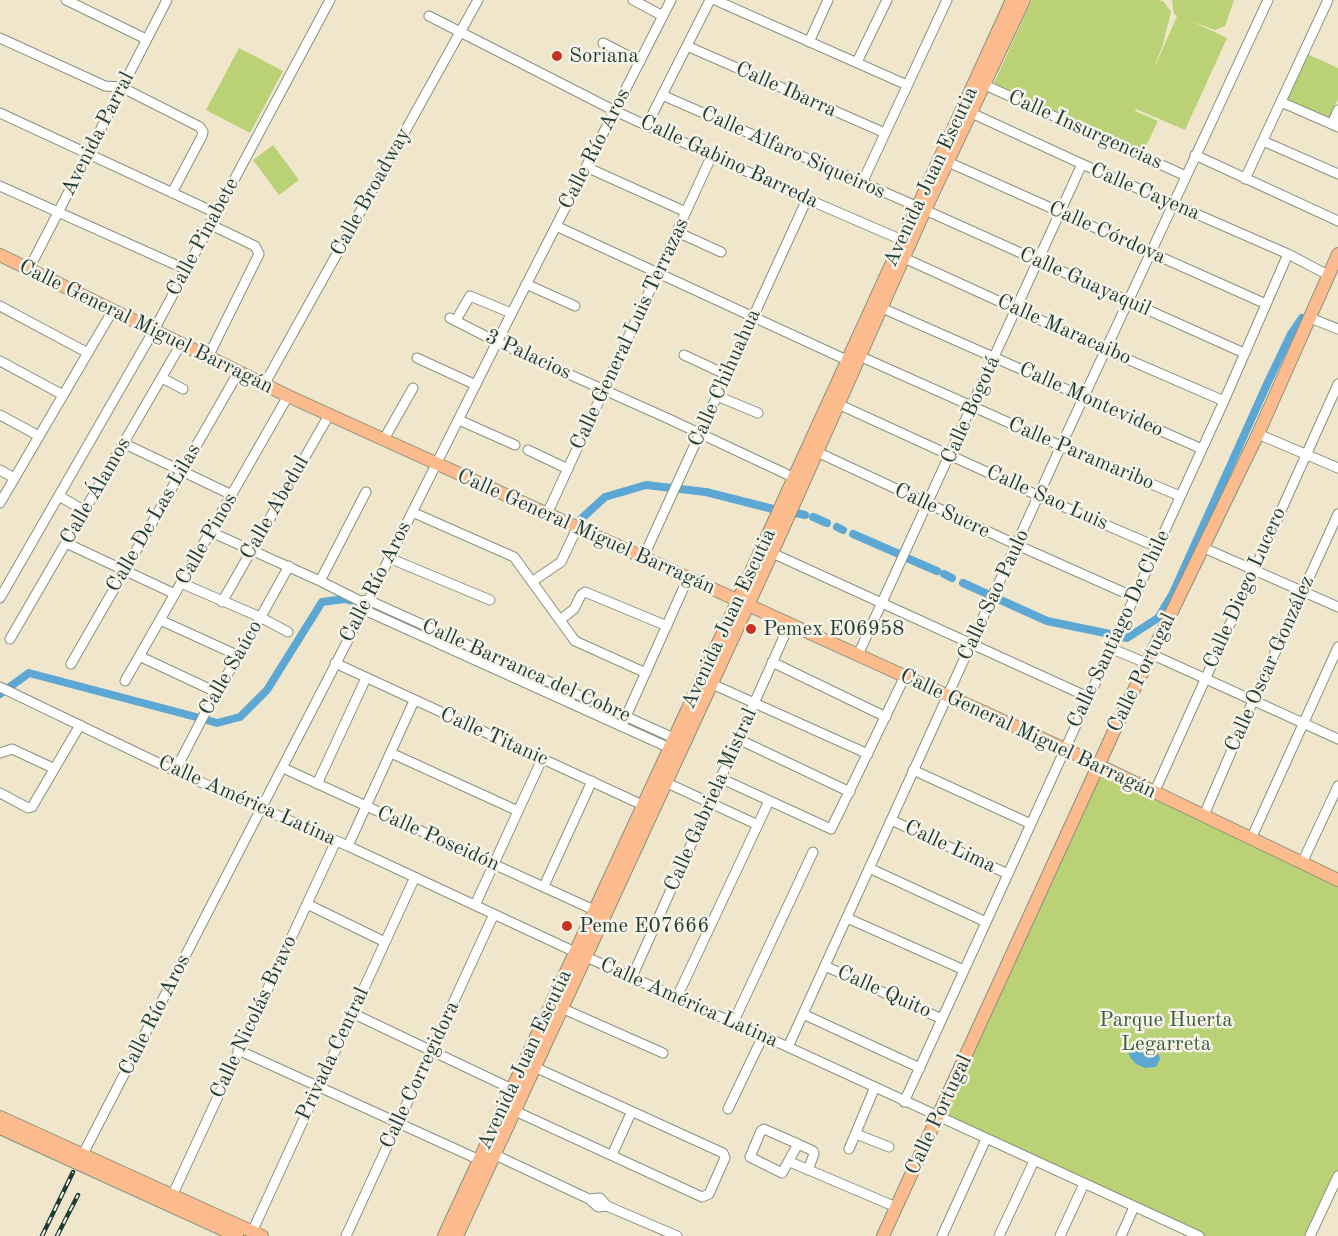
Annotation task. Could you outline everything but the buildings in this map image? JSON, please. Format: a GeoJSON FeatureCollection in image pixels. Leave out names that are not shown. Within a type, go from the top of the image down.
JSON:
{"type":"FeatureCollection","features":[{"type":"Feature","properties":{"kind":"main road","name":"Avenida Juan Escutia"},"geometry":{"type":"LineString","coordinates":[[444,1236],[514,1111],[529,1065],[854,358],[902,240],[948,162],[1012,0]]}},
{"type":"Feature","properties":{"kind":"main road","name":"Avenida Juan Escutia"},"geometry":{"type":"LineString","coordinates":[[796,486],[817,452],[838,404],[854,358],[882,308],[904,258],[921,209],[967,111],[985,85],[1024,0]]}},
{"type":"Feature","properties":{"kind":"main road","name":"Calle Portugal"},"geometry":{"type":"LineString","coordinates":[[883,1236],[1099,764],[1258,434],[1338,254]]}},
{"type":"Feature","properties":{"kind":"main road","name":"Calle General Miguel Barragán"},"geometry":{"type":"LineString","coordinates":[[0,255],[238,373],[1065,748],[1338,880]]}},
{"type":"Feature","properties":{"kind":"main road","name":"Avenida Juan Escutia"},"geometry":{"type":"LineString","coordinates":[[580,954],[594,910],[647,808],[665,782],[676,746],[712,684],[743,603],[772,553],[783,515]]}},
{"type":"Feature","properties":{"kind":"main road","name":"Avenida Juan Escutia"},"geometry":{"type":"LineString","coordinates":[[457,1236],[512,1089],[529,1065]]}},
{"type":"Feature","properties":{"kind":"main road"},"geometry":{"type":"LineString","coordinates":[[0,1117],[237,1236]]}},
{"type":"Feature","properties":{"kind":"main road"},"geometry":{"type":"LineString","coordinates":[[0,1128],[81,1159]]}},
{"type":"Feature","properties":{"kind":"main road"},"geometry":{"type":"LineString","coordinates":[[138,1185],[173,1194],[256,1234]]}},
{"type":"Feature","properties":{"kind":"street"},"geometry":{"type":"LineString","coordinates":[[66,0],[146,39]]}},
{"type":"Feature","properties":{"kind":"street","name":"Avenida Parral"},"geometry":{"type":"LineString","coordinates":[[29,269],[167,0]]}},
{"type":"Feature","properties":{"kind":"street","name":"Calle Pinabete"},"geometry":{"type":"LineString","coordinates":[[0,597],[154,330],[330,0]]}},
{"type":"Feature","properties":{"kind":"street","name":"Calle Broadway"},"geometry":{"type":"LineString","coordinates":[[264,385],[478,0]]}},
{"type":"Feature","properties":{"kind":"street"},"geometry":{"type":"LineString","coordinates":[[633,0],[663,16]]}},
{"type":"Feature","properties":{"kind":"street","name":"Calle Río Aros"},"geometry":{"type":"LineString","coordinates":[[81,1159],[283,768],[364,603],[437,464],[496,342],[671,0]]}},
{"type":"Feature","properties":{"kind":"street"},"geometry":{"type":"LineString","coordinates":[[648,125],[710,0]]}},
{"type":"Feature","properties":{"kind":"street"},"geometry":{"type":"LineString","coordinates":[[715,0],[907,85]]}},
{"type":"Feature","properties":{"kind":"street"},"geometry":{"type":"LineString","coordinates":[[809,42],[828,0]]}},
{"type":"Feature","properties":{"kind":"street"},"geometry":{"type":"LineString","coordinates":[[857,62],[887,0]]}},
{"type":"Feature","properties":{"kind":"street"},"geometry":{"type":"LineString","coordinates":[[862,183],[946,0]]}},
{"type":"Feature","properties":{"kind":"street","name":"Calle Sao Paulo"},"geometry":{"type":"LineString","coordinates":[[788,1047],[1061,446],[1268,0]]}},
{"type":"Feature","properties":{"kind":"street"},"geometry":{"type":"LineString","coordinates":[[1245,179],[1328,0],[1338,5]]}},
{"type":"Feature","properties":{"kind":"street","name":"Calle Gabino Barreda"},"geometry":{"type":"LineString","coordinates":[[429,16],[615,111],[902,240]]}},
{"type":"Feature","properties":{"kind":"street"},"geometry":{"type":"LineString","coordinates":[[0,38],[105,86],[121,87],[202,129],[202,136],[172,193]]}},
{"type":"Feature","properties":{"kind":"street"},"geometry":{"type":"LineString","coordinates":[[603,44],[640,62]]}},
{"type":"Feature","properties":{"kind":"street","name":"Calle Ibarra"},"geometry":{"type":"LineString","coordinates":[[687,46],[885,133]]}},
{"type":"Feature","properties":{"kind":"street","name":"Calle Insurgencias"},"geometry":{"type":"LineString","coordinates":[[985,85],[1186,176]]}},
{"type":"Feature","properties":{"kind":"street","name":"Calle Alfaro Siqueiros"},"geometry":{"type":"LineString","coordinates":[[662,95],[921,209]]}},
{"type":"Feature","properties":{"kind":"street"},"geometry":{"type":"LineString","coordinates":[[1281,102],[1335,125],[1338,110]]}},
{"type":"Feature","properties":{"kind":"street","name":"Calle Cayena"},"geometry":{"type":"LineString","coordinates":[[967,111],[1287,254],[1328,275]]}},
{"type":"Feature","properties":{"kind":"street"},"geometry":{"type":"LineString","coordinates":[[0,113],[216,213]]}},
{"type":"Feature","properties":{"kind":"street"},"geometry":{"type":"LineString","coordinates":[[1263,141],[1338,174]]}},
{"type":"Feature","properties":{"kind":"street","name":"Calle General Luis Terrazas"},"geometry":{"type":"LineString","coordinates":[[547,514],[712,155]]}},
{"type":"Feature","properties":{"kind":"street","name":"Calle Insurgencias"},"geometry":{"type":"LineString","coordinates":[[1195,155],[1338,221]]}},
{"type":"Feature","properties":{"kind":"street","name":"Calle Córdova"},"geometry":{"type":"LineString","coordinates":[[948,162],[1266,304]]}},
{"type":"Feature","properties":{"kind":"street","name":"Calle Bogotá"},"geometry":{"type":"LineString","coordinates":[[858,655],[1082,164]]}},
{"type":"Feature","properties":{"kind":"street"},"geometry":{"type":"LineString","coordinates":[[586,167],[686,212]]}},
{"type":"Feature","properties":{"kind":"street"},"geometry":{"type":"LineString","coordinates":[[0,186],[185,269]]}},
{"type":"Feature","properties":{"kind":"street","name":"Calle Chihuahua"},"geometry":{"type":"LineString","coordinates":[[643,558],[807,199]]}},
{"type":"Feature","properties":{"kind":"street","name":"Calle Guayaquil"},"geometry":{"type":"LineString","coordinates":[[921,209],[1244,353]]}},
{"type":"Feature","properties":{"kind":"street"},"geometry":{"type":"LineString","coordinates":[[208,357],[259,251],[255,246],[209,224]]}},
{"type":"Feature","properties":{"kind":"street","name":"Calle Paramaribo"},"geometry":{"type":"LineString","coordinates":[[556,226],[753,315],[973,406],[1180,496]]}},
{"type":"Feature","properties":{"kind":"street"},"geometry":{"type":"LineString","coordinates":[[677,232],[721,252]]}},
{"type":"Feature","properties":{"kind":"street","name":"Calle Santiago De Chile"},"geometry":{"type":"LineString","coordinates":[[904,1102],[1224,401],[1287,254]]}},
{"type":"Feature","properties":{"kind":"street","name":"Calle Maracaibo"},"geometry":{"type":"LineString","coordinates":[[904,258],[1224,401]]}},
{"type":"Feature","properties":{"kind":"street"},"geometry":{"type":"LineString","coordinates":[[526,284],[575,306]]}},
{"type":"Feature","properties":{"kind":"street","name":"3 Palacios"},"geometry":{"type":"LineString","coordinates":[[511,314],[470,296],[453,319],[496,342],[700,433],[796,486]]}},
{"type":"Feature","properties":{"kind":"street"},"geometry":{"type":"LineString","coordinates":[[0,306],[88,353]]}},
{"type":"Feature","properties":{"kind":"street","name":"Calle Montevideo"},"geometry":{"type":"LineString","coordinates":[[882,308],[1202,449]]}},
{"type":"Feature","properties":{"kind":"street"},"geometry":{"type":"LineString","coordinates":[[0,502],[113,310]]}},
{"type":"Feature","properties":{"kind":"street"},"geometry":{"type":"LineString","coordinates":[[1310,318],[1338,329]]}},
{"type":"Feature","properties":{"kind":"street","name":"Calle Álamos"},"geometry":{"type":"LineString","coordinates":[[10,639],[181,344]]}},
{"type":"Feature","properties":{"kind":"street"},"geometry":{"type":"LineString","coordinates":[[684,355],[727,375]]}},
{"type":"Feature","properties":{"kind":"street"},"geometry":{"type":"LineString","coordinates":[[417,357],[476,385]]}},
{"type":"Feature","properties":{"kind":"street"},"geometry":{"type":"LineString","coordinates":[[0,361],[63,395]]}},
{"type":"Feature","properties":{"kind":"street","name":"Calle De Las Lilas"},"geometry":{"type":"LineString","coordinates":[[71,664],[238,373]]}},
{"type":"Feature","properties":{"kind":"street"},"geometry":{"type":"LineString","coordinates":[[162,378],[183,389]]}},
{"type":"Feature","properties":{"kind":"street","name":"Calle Diego Lucero"},"geometry":{"type":"LineString","coordinates":[[1154,793],[1338,384]]}},
{"type":"Feature","properties":{"kind":"street"},"geometry":{"type":"LineString","coordinates":[[384,439],[413,388]]}},
{"type":"Feature","properties":{"kind":"street","name":"Calle Pinos"},"geometry":{"type":"LineString","coordinates":[[125,681],[288,396]]}},
{"type":"Feature","properties":{"kind":"street"},"geometry":{"type":"LineString","coordinates":[[717,396],[758,413]]}},
{"type":"Feature","properties":{"kind":"street","name":"Calle Sao Luis"},"geometry":{"type":"LineString","coordinates":[[838,404],[1157,547]]}},
{"type":"Feature","properties":{"kind":"street"},"geometry":{"type":"LineString","coordinates":[[0,415],[39,435]]}},
{"type":"Feature","properties":{"kind":"street","name":"Calle Abedul"},"geometry":{"type":"LineString","coordinates":[[222,602],[329,415]]}},
{"type":"Feature","properties":{"kind":"street"},"geometry":{"type":"LineString","coordinates":[[459,420],[515,445]]}},
{"type":"Feature","properties":{"kind":"street"},"geometry":{"type":"LineString","coordinates":[[1258,434],[1338,468]]}},
{"type":"Feature","properties":{"kind":"street"},"geometry":{"type":"LineString","coordinates":[[123,443],[232,495]]}},
{"type":"Feature","properties":{"kind":"street"},"geometry":{"type":"LineString","coordinates":[[528,450],[568,469]]}},
{"type":"Feature","properties":{"kind":"street","name":"Calle Sucre"},"geometry":{"type":"LineString","coordinates":[[817,452],[1134,597]]}},
{"type":"Feature","properties":{"kind":"street"},"geometry":{"type":"LineString","coordinates":[[0,470],[14,478]]}},
{"type":"Feature","properties":{"kind":"street"},"geometry":{"type":"LineString","coordinates":[[320,580],[366,492]]}},
{"type":"Feature","properties":{"kind":"street"},"geometry":{"type":"LineString","coordinates":[[59,496],[85,511]]}},
{"type":"Feature","properties":{"kind":"street"},"geometry":{"type":"LineString","coordinates":[[412,512],[514,557],[577,642],[646,673]]}},
{"type":"Feature","properties":{"kind":"street","name":"Calle Oscar González"},"geometry":{"type":"LineString","coordinates":[[1204,815],[1338,514]]}},
{"type":"Feature","properties":{"kind":"street"},"geometry":{"type":"LineString","coordinates":[[533,581],[561,562],[577,528]]}},
{"type":"Feature","properties":{"kind":"street"},"geometry":{"type":"LineString","coordinates":[[211,532],[320,580],[364,603]]}},
{"type":"Feature","properties":{"kind":"street"},"geometry":{"type":"LineString","coordinates":[[66,543],[175,594]]}},
{"type":"Feature","properties":{"kind":"street"},"geometry":{"type":"LineString","coordinates":[[1204,548],[1338,607]]}},
{"type":"Feature","properties":{"kind":"street"},"geometry":{"type":"LineString","coordinates":[[772,553],[1088,697]]}},
{"type":"Feature","properties":{"kind":"street"},"geometry":{"type":"LineString","coordinates":[[389,558],[490,600]]}},
{"type":"Feature","properties":{"kind":"street","name":"Calle Saúco"},"geometry":{"type":"LineString","coordinates":[[175,771],[216,692],[239,656],[289,566]]}},
{"type":"Feature","properties":{"kind":"street"},"geometry":{"type":"LineString","coordinates":[[621,727],[688,578]]}},
{"type":"Feature","properties":{"kind":"street"},"geometry":{"type":"LineString","coordinates":[[182,583],[260,617],[288,632]]}},
{"type":"Feature","properties":{"kind":"street"},"geometry":{"type":"LineString","coordinates":[[560,620],[574,609],[585,592],[667,626]]}},
{"type":"Feature","properties":{"kind":"street","name":"Calle Barranca del Cobre"},"geometry":{"type":"LineString","coordinates":[[364,603],[466,644],[626,717],[676,746]]}},
{"type":"Feature","properties":{"kind":"street","name":"Calle Barranca del Cobre"},"geometry":{"type":"LineString","coordinates":[[364,603],[461,654],[621,727],[676,746]]}},
{"type":"Feature","properties":{"kind":"street"},"geometry":{"type":"LineString","coordinates":[[160,620],[239,656]]}},
{"type":"Feature","properties":{"kind":"street","name":"Calle Gabriela Mistral"},"geometry":{"type":"LineString","coordinates":[[632,977],[789,623]]}},
{"type":"Feature","properties":{"kind":"street"},"geometry":{"type":"LineString","coordinates":[[461,654],[466,644]]}},
{"type":"Feature","properties":{"kind":"street"},"geometry":{"type":"LineString","coordinates":[[1251,839],[1338,647]]}},
{"type":"Feature","properties":{"kind":"street"},"geometry":{"type":"LineString","coordinates":[[1110,648],[1204,678],[1338,739]]}},
{"type":"Feature","properties":{"kind":"street"},"geometry":{"type":"LineString","coordinates":[[139,657],[216,692]]}},
{"type":"Feature","properties":{"kind":"street"},"geometry":{"type":"LineString","coordinates":[[772,662],[886,717]]}},
{"type":"Feature","properties":{"kind":"street","name":"Calle Titanic"},"geometry":{"type":"LineString","coordinates":[[335,663],[647,808]]}},
{"type":"Feature","properties":{"kind":"street"},"geometry":{"type":"LineString","coordinates":[[531,686],[535,676]]}},
{"type":"Feature","properties":{"kind":"street"},"geometry":{"type":"LineString","coordinates":[[720,778],[831,830],[905,676]]}},
{"type":"Feature","properties":{"kind":"street"},"geometry":{"type":"LineString","coordinates":[[317,784],[366,678]]}},
{"type":"Feature","properties":{"kind":"street"},"geometry":{"type":"LineString","coordinates":[[712,684],[868,754]]}},
{"type":"Feature","properties":{"kind":"street","name":"Calle América Latina"},"geometry":{"type":"LineString","coordinates":[[3,689],[175,771],[348,846],[875,1087],[937,1118],[1134,1207],[1184,1233],[1199,1236]]}},
{"type":"Feature","properties":{"kind":"street"},"geometry":{"type":"LineString","coordinates":[[348,846],[414,701]]}},
{"type":"Feature","properties":{"kind":"street"},"geometry":{"type":"LineString","coordinates":[[0,793],[31,807],[80,725]]}},
{"type":"Feature","properties":{"kind":"street"},"geometry":{"type":"LineString","coordinates":[[738,739],[850,792]]}},
{"type":"Feature","properties":{"kind":"street"},"geometry":{"type":"LineString","coordinates":[[0,753],[12,749],[53,768]]}},
{"type":"Feature","properties":{"kind":"street"},"geometry":{"type":"LineString","coordinates":[[391,753],[518,811]]}},
{"type":"Feature","properties":{"kind":"street"},"geometry":{"type":"LineString","coordinates":[[475,905],[542,759]]}},
{"type":"Feature","properties":{"kind":"street","name":"Calle Poseidón"},"geometry":{"type":"LineString","coordinates":[[283,768],[594,910]]}},
{"type":"Feature","properties":{"kind":"street"},"geometry":{"type":"LineString","coordinates":[[914,770],[1031,824]]}},
{"type":"Feature","properties":{"kind":"street"},"geometry":{"type":"LineString","coordinates":[[544,886],[592,782]]}},
{"type":"Feature","properties":{"kind":"street"},"geometry":{"type":"LineString","coordinates":[[665,782],[758,825]]}},
{"type":"Feature","properties":{"kind":"street"},"geometry":{"type":"LineString","coordinates":[[1302,863],[1338,786]]}},
{"type":"Feature","properties":{"kind":"street"},"geometry":{"type":"LineString","coordinates":[[677,997],[769,801]]}},
{"type":"Feature","properties":{"kind":"street","name":"Calle Lima"},"geometry":{"type":"LineString","coordinates":[[891,820],[1008,874]]}},
{"type":"Feature","properties":{"kind":"street","name":"Calle Nicolás Bravo"},"geometry":{"type":"LineString","coordinates":[[173,1194],[336,841]]}},
{"type":"Feature","properties":{"kind":"street"},"geometry":{"type":"LineString","coordinates":[[733,1023],[813,852]]}},
{"type":"Feature","properties":{"kind":"street"},"geometry":{"type":"LineString","coordinates":[[869,868],[986,922]]}},
{"type":"Feature","properties":{"kind":"street","name":"Privada Central"},"geometry":{"type":"LineString","coordinates":[[256,1234],[319,1085],[415,877]]}},
{"type":"Feature","properties":{"kind":"street"},"geometry":{"type":"LineString","coordinates":[[307,904],[385,942]]}},
{"type":"Feature","properties":{"kind":"street","name":"Calle Corregidora"},"geometry":{"type":"LineString","coordinates":[[346,1236],[495,914]]}},
{"type":"Feature","properties":{"kind":"street"},"geometry":{"type":"LineString","coordinates":[[847,918],[964,970]]}},
{"type":"Feature","properties":{"kind":"street","name":"Calle Quito"},"geometry":{"type":"LineString","coordinates":[[825,966],[942,1019]]}},
{"type":"Feature","properties":{"kind":"street"},"geometry":{"type":"LineString","coordinates":[[556,1006],[663,1053]]}},
{"type":"Feature","properties":{"kind":"street"},"geometry":{"type":"LineString","coordinates":[[352,1012],[512,1089]]}},
{"type":"Feature","properties":{"kind":"street"},"geometry":{"type":"LineString","coordinates":[[803,1014],[920,1068]]}},
{"type":"Feature","properties":{"kind":"street"},"geometry":{"type":"LineString","coordinates":[[728,1109],[763,1036]]}},
{"type":"Feature","properties":{"kind":"street"},"geometry":{"type":"LineString","coordinates":[[238,1050],[397,1122],[590,1198],[600,1198],[607,1206],[677,1236]]}},
{"type":"Feature","properties":{"kind":"street"},"geometry":{"type":"LineString","coordinates":[[514,1111],[702,1197],[706,1196],[725,1156],[529,1065]]}},
{"type":"Feature","properties":{"kind":"street"},"geometry":{"type":"LineString","coordinates":[[849,1149],[875,1087]]}},
{"type":"Feature","properties":{"kind":"street"},"geometry":{"type":"LineString","coordinates":[[612,1155],[631,1113]]}},
{"type":"Feature","properties":{"kind":"street"},"geometry":{"type":"LineString","coordinates":[[798,1144],[784,1172],[780,1173],[751,1159],[750,1156],[763,1130],[798,1144],[814,1152],[808,1170]]}},
{"type":"Feature","properties":{"kind":"street"},"geometry":{"type":"LineString","coordinates":[[856,1134],[889,1147]]}},
{"type":"Feature","properties":{"kind":"street"},"geometry":{"type":"LineString","coordinates":[[942,1236],[986,1139]]}},
{"type":"Feature","properties":{"kind":"street"},"geometry":{"type":"LineString","coordinates":[[999,1236],[1034,1161]]}},
{"type":"Feature","properties":{"kind":"street"},"geometry":{"type":"LineString","coordinates":[[789,1162],[896,1207]]}},
{"type":"Feature","properties":{"kind":"street"},"geometry":{"type":"LineString","coordinates":[[1310,1236],[1338,1176]]}},
{"type":"Feature","properties":{"kind":"street"},"geometry":{"type":"LineString","coordinates":[[1060,1236],[1084,1184]]}},
{"type":"Feature","properties":{"kind":"street"},"geometry":{"type":"LineString","coordinates":[[1121,1236],[1134,1207]]}},
{"type":"Feature","properties":{"kind":"green space"},"geometry":{"type":"Polygon","coordinates":[[[1032,0],[1159,0],[1164,2],[1171,12],[1153,71],[1177,16],[1174,14],[1172,0],[1234,0],[1225,26],[1215,30],[1191,21],[1227,38],[1185,130],[1136,109],[1135,111],[1158,121],[1144,150],[994,83],[1032,0]]]}},
{"type":"Feature","properties":{"kind":"green space"},"geometry":{"type":"Polygon","coordinates":[[[239,48],[283,71],[250,133],[206,110],[239,48]]]}},
{"type":"Feature","properties":{"kind":"green space"},"geometry":{"type":"Polygon","coordinates":[[[1307,54],[1338,68],[1338,99],[1329,118],[1287,99],[1307,54]]]}},
{"type":"Feature","properties":{"kind":"green space"},"geometry":{"type":"Polygon","coordinates":[[[273,145],[299,180],[279,195],[253,160],[273,145]]]}},
{"type":"Feature","properties":{"kind":"green space","name":"Parque Huerta Legarreta"},"geometry":{"type":"Polygon","coordinates":[[[1099,764],[1338,880],[1338,1176],[1310,1236],[1199,1236],[937,1118],[1099,764]]]}},
{"type":"Feature","properties":{"kind":"water"},"geometry":{"type":"Polygon","coordinates":[[[1141,1042],[1151,1047],[1159,1055],[1160,1059],[1156,1067],[1145,1068],[1136,1064],[1130,1057],[1127,1049],[1129,1046],[1141,1042]]]}},
{"type":"Feature","properties":{"kind":"waterway"},"geometry":{"type":"LineString","coordinates":[[1122,637],[1127,638],[1158,618],[1173,593],[1268,382],[1291,334],[1302,318]]}},
{"type":"Feature","properties":{"kind":"waterway"},"geometry":{"type":"LineString","coordinates":[[581,519],[605,497],[646,485],[706,492],[773,509]]}},
{"type":"Feature","properties":{"kind":"waterway"},"geometry":{"type":"LineString","coordinates":[[796,513],[805,515]]}},
{"type":"Feature","properties":{"kind":"waterway"},"geometry":{"type":"LineString","coordinates":[[813,517],[827,523]]}},
{"type":"Feature","properties":{"kind":"waterway"},"geometry":{"type":"LineString","coordinates":[[837,527],[843,530]]}},
{"type":"Feature","properties":{"kind":"waterway"},"geometry":{"type":"LineString","coordinates":[[853,534],[899,554]]}},
{"type":"Feature","properties":{"kind":"waterway"},"geometry":{"type":"LineString","coordinates":[[909,559],[937,571]]}},
{"type":"Feature","properties":{"kind":"waterway"},"geometry":{"type":"LineString","coordinates":[[944,574],[952,578]]}},
{"type":"Feature","properties":{"kind":"waterway"},"geometry":{"type":"LineString","coordinates":[[963,583],[1047,621],[1110,634]]}},
{"type":"Feature","properties":{"kind":"waterway"},"geometry":{"type":"LineString","coordinates":[[207,720],[217,723],[240,717],[267,690],[322,602],[345,599],[352,601]]}},
{"type":"Feature","properties":{"kind":"waterway"},"geometry":{"type":"LineString","coordinates":[[366,606],[452,642]]}},
{"type":"Feature","properties":{"kind":"waterway"},"geometry":{"type":"LineString","coordinates":[[0,694],[29,673],[196,717]]}},
{"type":"Feature","properties":{"kind":"railway"},"geometry":{"type":"LineString","coordinates":[[42,1236],[73,1172]]}},
{"type":"Feature","properties":{"kind":"railway"},"geometry":{"type":"LineString","coordinates":[[57,1236],[78,1195]]}},
{"type":"Feature","properties":{"kind":"place","name":"Soriana"},"geometry":{"type":"Point","coordinates":[557,56]}},
{"type":"Feature","properties":{"kind":"place","name":"Pemex E06958"},"geometry":{"type":"Point","coordinates":[751,629]}},
{"type":"Feature","properties":{"kind":"place","name":"Peme E07666"},"geometry":{"type":"Point","coordinates":[567,926]}}]}
